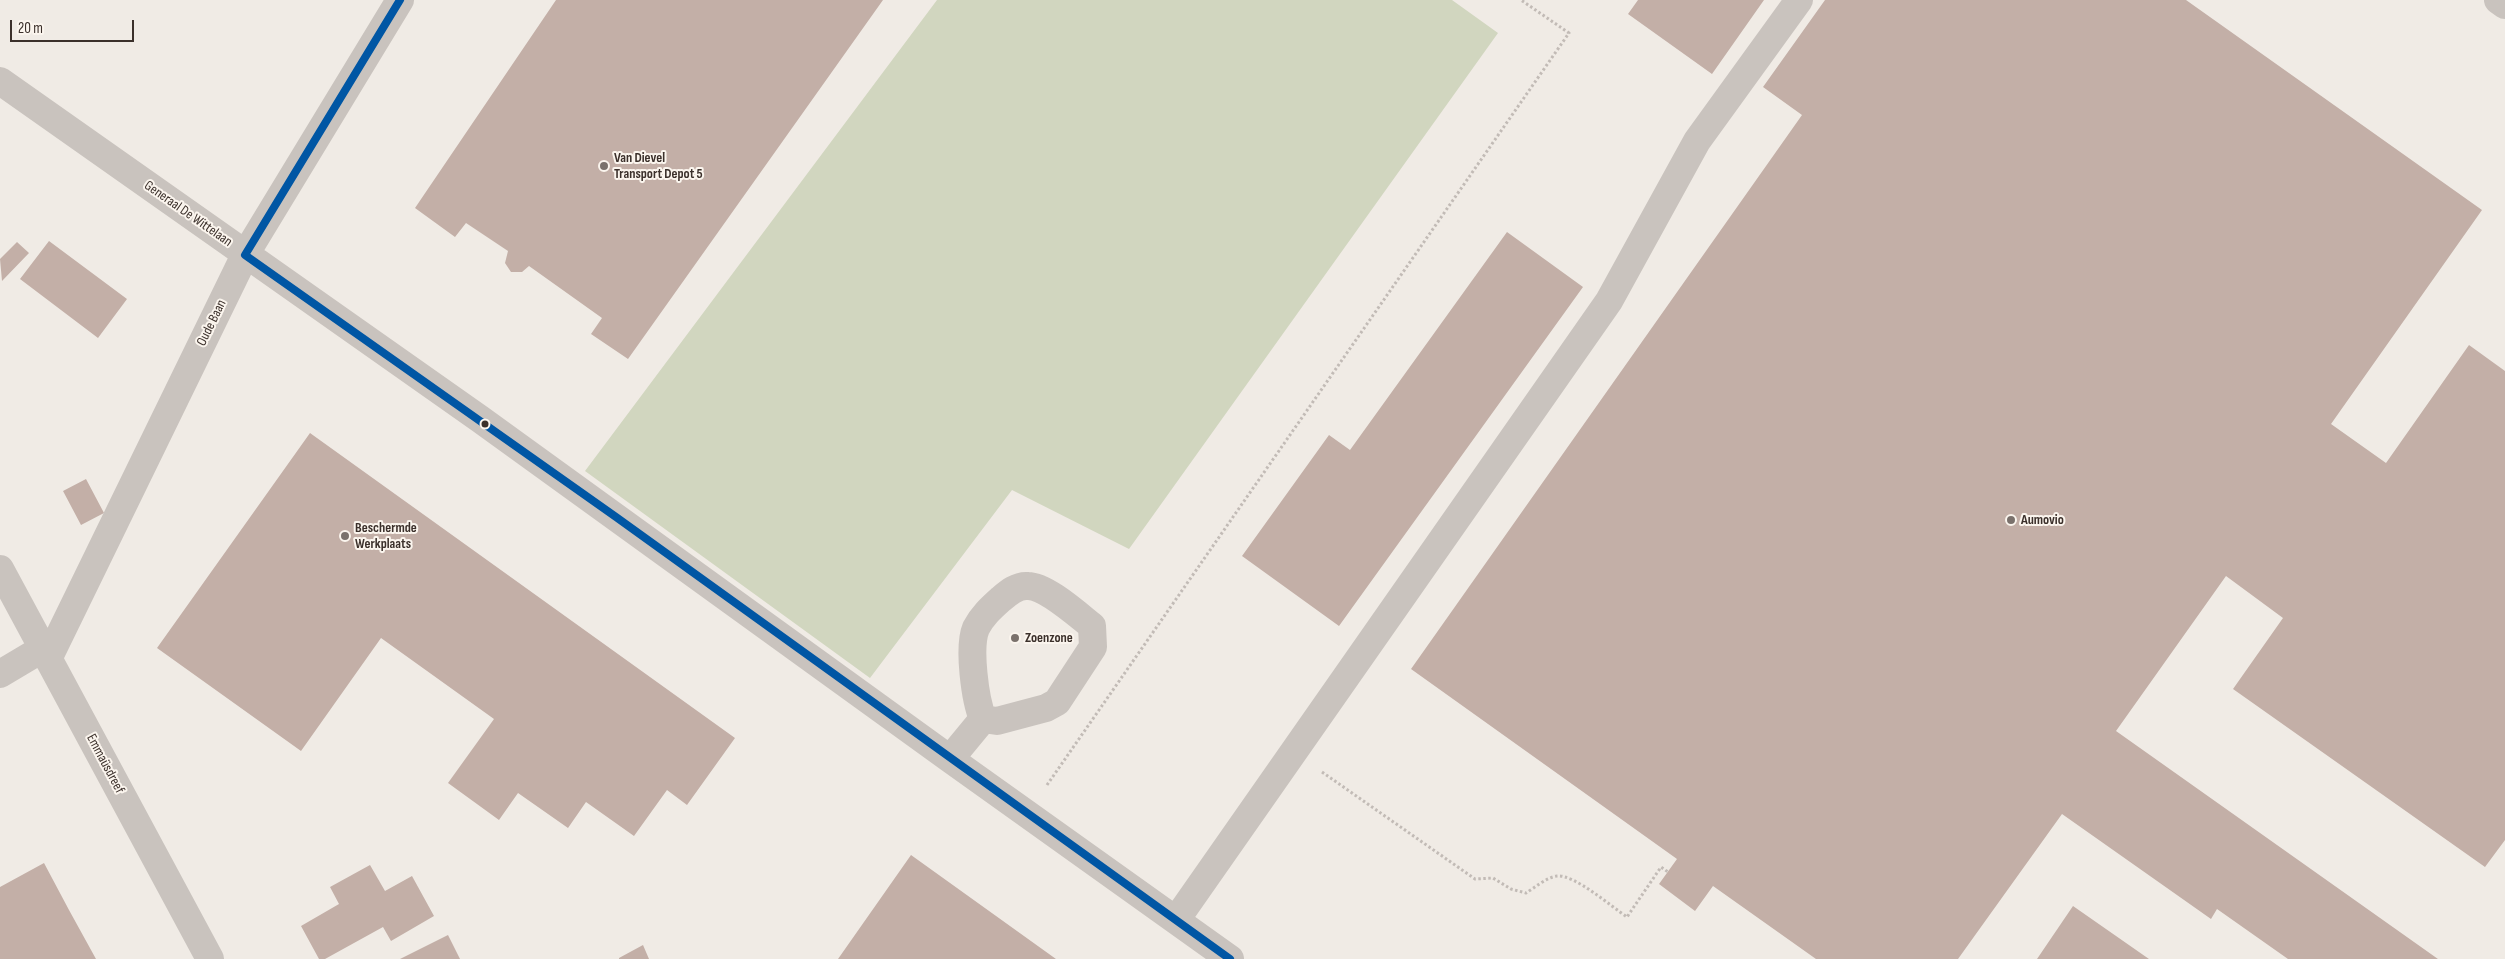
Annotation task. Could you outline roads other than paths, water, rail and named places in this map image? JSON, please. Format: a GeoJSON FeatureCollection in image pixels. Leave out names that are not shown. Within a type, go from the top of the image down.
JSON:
{"type":"FeatureCollection","features":[{"type":"Feature","properties":{"kind":"street","name":"Oude Baan"},"geometry":{"type":"LineString","coordinates":[[45,654],[245,255],[400,0]]}},
{"type":"Feature","properties":{"kind":"street"},"geometry":{"type":"LineString","coordinates":[[1176,920],[1609,301],[1697,141],[1798,0]]}},
{"type":"Feature","properties":{"kind":"street"},"geometry":{"type":"LineString","coordinates":[[2498,0],[2505,5]]}},
{"type":"Feature","properties":{"kind":"street","name":"Generaal De Wittelaan"},"geometry":{"type":"LineString","coordinates":[[0,81],[245,255],[480,418],[950,759],[1230,959]]}},
{"type":"Feature","properties":{"kind":"street","name":"Emmaüsdreef"},"geometry":{"type":"LineString","coordinates":[[0,569],[210,959]]}},
{"type":"Feature","properties":{"kind":"street"},"geometry":{"type":"LineString","coordinates":[[1021,586],[1030,586],[1067,604],[1092,626],[1093,647],[1057,702],[1046,708],[997,720],[983,719],[976,703],[973,656],[976,630],[986,612],[1009,592],[1021,586]]}},
{"type":"Feature","properties":{"kind":"street"},"geometry":{"type":"LineString","coordinates":[[0,674],[45,654]]}},
{"type":"Feature","properties":{"kind":"street"},"geometry":{"type":"LineString","coordinates":[[950,759],[983,719]]}},
{"type":"Feature","properties":{"kind":"place","name":"Van Dievel Transport Depot 5"},"geometry":{"type":"Point","coordinates":[604,166]}},
{"type":"Feature","properties":{"kind":"place","name":"Aumovio"},"geometry":{"type":"Point","coordinates":[2011,520]}},
{"type":"Feature","properties":{"kind":"place","name":"Beschermde Werkplaats"},"geometry":{"type":"Point","coordinates":[345,536]}},
{"type":"Feature","properties":{"kind":"place","name":"Zoenzone"},"geometry":{"type":"Point","coordinates":[1015,638]}}]}
